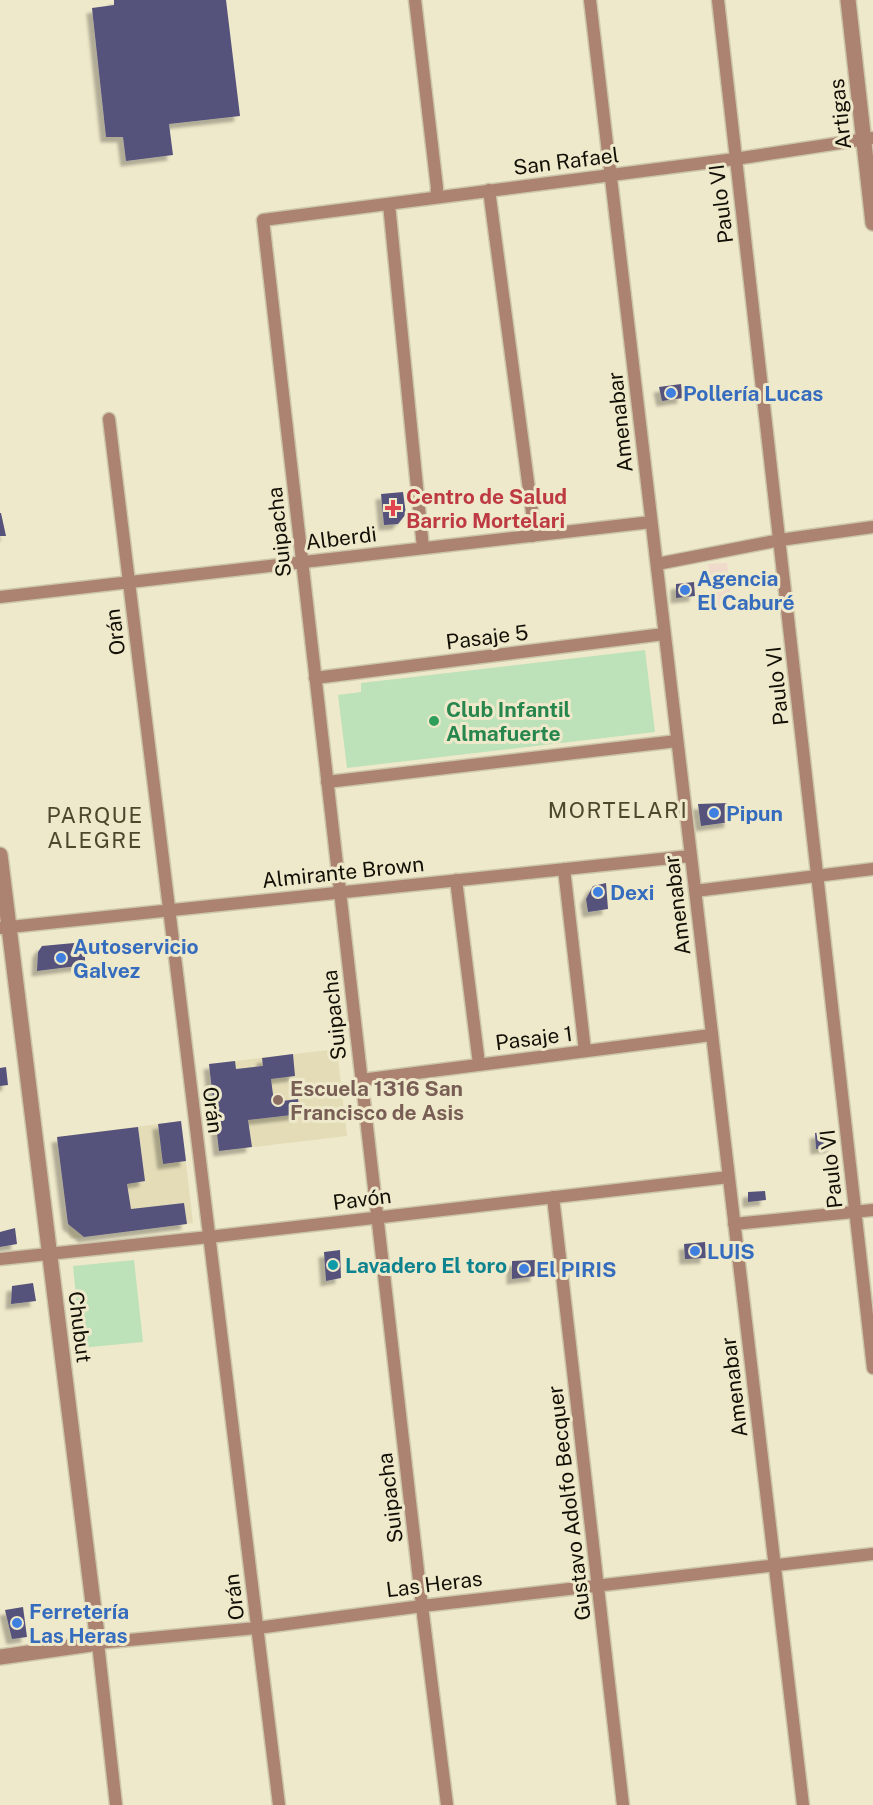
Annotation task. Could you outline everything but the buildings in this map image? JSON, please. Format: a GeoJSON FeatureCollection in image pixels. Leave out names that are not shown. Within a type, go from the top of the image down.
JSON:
{"type":"FeatureCollection","features":[{"type":"Feature","properties":{"kind":"street"},"geometry":{"type":"LineString","coordinates":[[415,0],[436,197]]}},
{"type":"Feature","properties":{"kind":"street","name":"Amenabar"},"geometry":{"type":"LineString","coordinates":[[590,0],[803,1805]]}},
{"type":"Feature","properties":{"kind":"street","name":"Paulo VI"},"geometry":{"type":"LineString","coordinates":[[718,0],[873,1368]]}},
{"type":"Feature","properties":{"kind":"street","name":"Artigas"},"geometry":{"type":"LineString","coordinates":[[848,0],[868,139],[873,223]]}},
{"type":"Feature","properties":{"kind":"street","name":"San Rafael"},"geometry":{"type":"LineString","coordinates":[[263,220],[735,159],[868,139]]}},
{"type":"Feature","properties":{"kind":"street"},"geometry":{"type":"LineString","coordinates":[[489,190],[532,512],[533,536]]}},
{"type":"Feature","properties":{"kind":"street"},"geometry":{"type":"LineString","coordinates":[[388,204],[423,548]]}},
{"type":"Feature","properties":{"kind":"street","name":"Suipacha"},"geometry":{"type":"LineString","coordinates":[[263,220],[422,1606],[447,1805]]}},
{"type":"Feature","properties":{"kind":"street","name":"Orán"},"geometry":{"type":"LineString","coordinates":[[109,419],[279,1805]]}},
{"type":"Feature","properties":{"kind":"street","name":"Alberdi"},"geometry":{"type":"LineString","coordinates":[[0,597],[651,522]]}},
{"type":"Feature","properties":{"kind":"street"},"geometry":{"type":"LineString","coordinates":[[657,564],[780,540],[873,527]]}},
{"type":"Feature","properties":{"kind":"street","name":"Pasaje 5"},"geometry":{"type":"LineString","coordinates":[[315,678],[664,634]]}},
{"type":"Feature","properties":{"kind":"street"},"geometry":{"type":"LineString","coordinates":[[327,782],[677,741]]}},
{"type":"Feature","properties":{"kind":"street","name":"Chubut"},"geometry":{"type":"LineString","coordinates":[[0,855],[4,927],[50,1253],[116,1805]]}},
{"type":"Feature","properties":{"kind":"street","name":"Almirante Brown"},"geometry":{"type":"LineString","coordinates":[[4,927],[690,856]]}},
{"type":"Feature","properties":{"kind":"street"},"geometry":{"type":"LineString","coordinates":[[564,869],[585,1051]]}},
{"type":"Feature","properties":{"kind":"street"},"geometry":{"type":"LineString","coordinates":[[695,891],[873,869]]}},
{"type":"Feature","properties":{"kind":"street"},"geometry":{"type":"LineString","coordinates":[[456,880],[478,1065]]}},
{"type":"Feature","properties":{"kind":"street","name":"Pasaje 1"},"geometry":{"type":"LineString","coordinates":[[361,1080],[711,1035]]}},
{"type":"Feature","properties":{"kind":"street","name":"Pavón"},"geometry":{"type":"LineString","coordinates":[[0,1259],[729,1177]]}},
{"type":"Feature","properties":{"kind":"street","name":"Gustavo Adolfo Becquer"},"geometry":{"type":"LineString","coordinates":[[553,1197],[623,1805]]}},
{"type":"Feature","properties":{"kind":"street"},"geometry":{"type":"LineString","coordinates":[[734,1224],[873,1210]]}},
{"type":"Feature","properties":{"kind":"street","name":"Las Heras"},"geometry":{"type":"LineString","coordinates":[[0,1657],[98,1642],[257,1628],[422,1606],[873,1554]]}},
{"type":"Feature","properties":{"kind":"shaded area"},"geometry":{"type":"Polygon","coordinates":[[[727,563],[732,607],[713,608],[708,564],[727,563]]]}},
{"type":"Feature","properties":{"kind":"shaded area","name":"Escuela 1316 San Francisco de Asis"},"geometry":{"type":"Polygon","coordinates":[[[337,1049],[347,1136],[219,1151],[209,1064],[337,1049]]]}},
{"type":"Feature","properties":{"kind":"shaded area"},"geometry":{"type":"Polygon","coordinates":[[[181,1121],[193,1223],[70,1239],[57,1137],[181,1121]]]}},
{"type":"Feature","properties":{"kind":"green space"},"geometry":{"type":"Polygon","coordinates":[[[645,650],[655,732],[347,768],[338,695],[361,692],[361,683],[645,650]]]}},
{"type":"Feature","properties":{"kind":"green space"},"geometry":{"type":"Polygon","coordinates":[[[134,1260],[143,1342],[81,1348],[73,1266],[134,1260]]]}},
{"type":"Feature","properties":{"kind":"place","name":"Pollería Lucas"},"geometry":{"type":"Point","coordinates":[671,393]}},
{"type":"Feature","properties":{"kind":"place","name":"Centro de Salud Barrio Mortelari"},"geometry":{"type":"Point","coordinates":[393,508]}},
{"type":"Feature","properties":{"kind":"place","name":"Agencia El Caburé"},"geometry":{"type":"Point","coordinates":[685,590]}},
{"type":"Feature","properties":{"kind":"place","name":"Club Infantil Almafuerte"},"geometry":{"type":"Point","coordinates":[434,721]}},
{"type":"Feature","properties":{"kind":"place","name":"Pipun"},"geometry":{"type":"Point","coordinates":[714,813]}},
{"type":"Feature","properties":{"kind":"place","name":"Dexi"},"geometry":{"type":"Point","coordinates":[598,892]}},
{"type":"Feature","properties":{"kind":"place","name":"Autoservicio Galvez"},"geometry":{"type":"Point","coordinates":[61,958]}},
{"type":"Feature","properties":{"kind":"place","name":"Escuela 1316 San Francisco de Asis"},"geometry":{"type":"Point","coordinates":[278,1100]}},
{"type":"Feature","properties":{"kind":"place","name":"LUIS"},"geometry":{"type":"Point","coordinates":[695,1251]}},
{"type":"Feature","properties":{"kind":"place","name":"Lavadero El toro"},"geometry":{"type":"Point","coordinates":[333,1265]}},
{"type":"Feature","properties":{"kind":"place","name":"El PIRIS"},"geometry":{"type":"Point","coordinates":[524,1269]}},
{"type":"Feature","properties":{"kind":"place","name":"Ferretería Las Heras"},"geometry":{"type":"Point","coordinates":[17,1623]}},
{"type":"Feature","properties":{"kind":"district","name":"MORTELARI"},"geometry":{"type":"Point","coordinates":[618,810]}},
{"type":"Feature","properties":{"kind":"district","name":"PARQUE ALEGRE"},"geometry":{"type":"Point","coordinates":[95,828]}}]}
